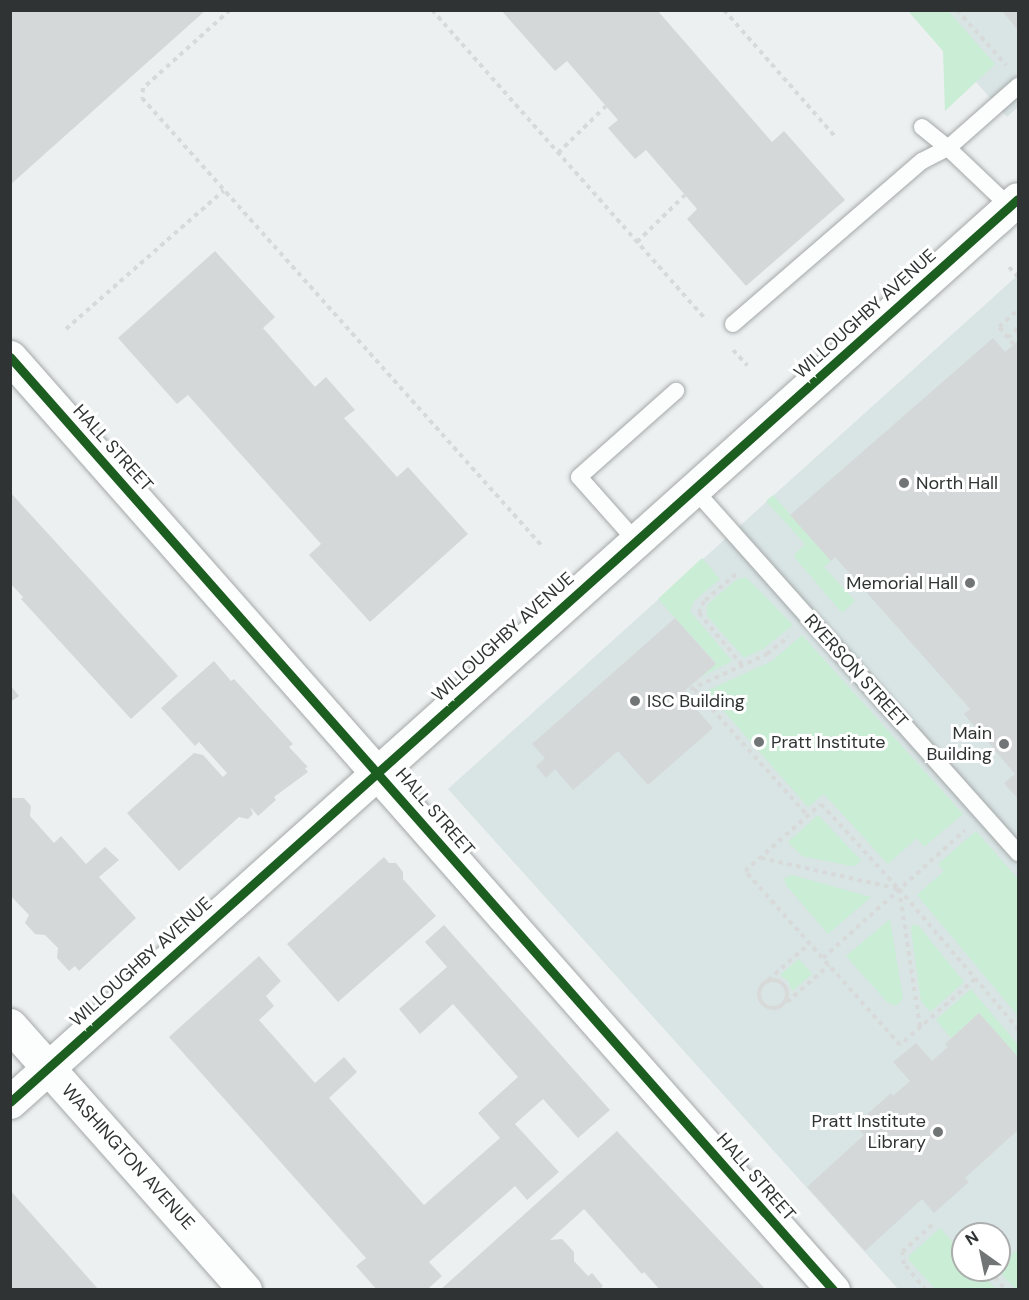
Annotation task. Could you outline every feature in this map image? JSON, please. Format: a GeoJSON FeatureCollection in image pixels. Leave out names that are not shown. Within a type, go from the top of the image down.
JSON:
{"type":"FeatureCollection","features":[{"type":"Feature","properties":{"kind":"street","name":"WILLOUGHBY AVENUE"},"geometry":{"type":"LineString","coordinates":[[10,1102],[693,488],[1016,207]]}},
{"type":"Feature","properties":{"kind":"street","name":"HALL STREET"},"geometry":{"type":"LineString","coordinates":[[10,357],[833,1290]]}},
{"type":"Feature","properties":{"kind":"street","name":"WASHINGTON AVENUE"},"geometry":{"type":"LineString","coordinates":[[10,1025],[245,1290]]}},
{"type":"Feature","properties":{"kind":"lane"},"geometry":{"type":"LineString","coordinates":[[733,324],[922,161],[948,148],[1018,86]]}},
{"type":"Feature","properties":{"kind":"lane"},"geometry":{"type":"LineString","coordinates":[[922,127],[1016,207]]}},
{"type":"Feature","properties":{"kind":"lane"},"geometry":{"type":"LineString","coordinates":[[635,540],[579,477],[676,391]]}},
{"type":"Feature","properties":{"kind":"lane","name":"RYERSON STREET"},"geometry":{"type":"LineString","coordinates":[[693,488],[1018,853]]}},
{"type":"Feature","properties":{"kind":"path"},"geometry":{"type":"LineString","coordinates":[[230,10],[143,88],[142,98],[542,546]]}},
{"type":"Feature","properties":{"kind":"path"},"geometry":{"type":"LineString","coordinates":[[432,10],[713,327]]}},
{"type":"Feature","properties":{"kind":"path"},"geometry":{"type":"LineString","coordinates":[[724,10],[834,135]]}},
{"type":"Feature","properties":{"kind":"path"},"geometry":{"type":"LineString","coordinates":[[957,10],[1011,70]]}},
{"type":"Feature","properties":{"kind":"path"},"geometry":{"type":"LineString","coordinates":[[558,153],[606,106]]}},
{"type":"Feature","properties":{"kind":"path"},"geometry":{"type":"LineString","coordinates":[[66,329],[224,190]]}},
{"type":"Feature","properties":{"kind":"path"},"geometry":{"type":"LineString","coordinates":[[637,242],[685,195]]}},
{"type":"Feature","properties":{"kind":"path"},"geometry":{"type":"LineString","coordinates":[[1010,267],[1018,277]]}},
{"type":"Feature","properties":{"kind":"path"},"geometry":{"type":"LineString","coordinates":[[1014,344],[999,327],[1018,310]]}},
{"type":"Feature","properties":{"kind":"path"},"geometry":{"type":"LineString","coordinates":[[1008,338],[1018,328]]}},
{"type":"Feature","properties":{"kind":"path"},"geometry":{"type":"LineString","coordinates":[[729,345],[747,365]]}},
{"type":"Feature","properties":{"kind":"path"},"geometry":{"type":"LineString","coordinates":[[742,665],[699,613],[704,601],[755,558]]}},
{"type":"Feature","properties":{"kind":"path"},"geometry":{"type":"LineString","coordinates":[[682,693],[767,654],[786,639]]}},
{"type":"Feature","properties":{"kind":"path"},"geometry":{"type":"LineString","coordinates":[[693,689],[808,816]]}},
{"type":"Feature","properties":{"kind":"path"},"geometry":{"type":"LineString","coordinates":[[975,979],[900,1045],[745,871],[822,804],[899,890],[1018,1029]]}},
{"type":"Feature","properties":{"kind":"path"},"geometry":{"type":"LineString","coordinates":[[823,958],[968,828]]}},
{"type":"Feature","properties":{"kind":"path"},"geometry":{"type":"LineString","coordinates":[[760,857],[899,890]]}},
{"type":"Feature","properties":{"kind":"path"},"geometry":{"type":"LineString","coordinates":[[899,890],[920,1028]]}},
{"type":"Feature","properties":{"kind":"path"},"geometry":{"type":"LineString","coordinates":[[809,943],[759,990],[761,1003],[769,1008],[782,1006],[829,965]]}},
{"type":"Feature","properties":{"kind":"path"},"geometry":{"type":"LineString","coordinates":[[765,983],[779,981],[786,988],[787,998],[782,1006]]}},
{"type":"Feature","properties":{"kind":"path"},"geometry":{"type":"LineString","coordinates":[[926,1290],[904,1264],[902,1252],[935,1222]]}},
{"type":"Feature","properties":{"kind":"shaded area"},"geometry":{"type":"Polygon","coordinates":[[[913,11],[1018,11],[1018,107],[1007,117],[913,11]]]}},
{"type":"Feature","properties":{"kind":"shaded area","name":"Pratt Institute"},"geometry":{"type":"Polygon","coordinates":[[[1018,275],[1018,1289],[898,1289],[448,789],[1018,275]]]}},
{"type":"Feature","properties":{"kind":"green space"},"geometry":{"type":"Polygon","coordinates":[[[908,11],[948,11],[995,64],[945,111],[943,51],[908,11]]]}},
{"type":"Feature","properties":{"kind":"green space"},"geometry":{"type":"Polygon","coordinates":[[[773,495],[831,561],[824,567],[855,601],[842,613],[795,558],[795,554],[805,544],[766,501],[773,495]]]}},
{"type":"Feature","properties":{"kind":"green space"},"geometry":{"type":"Polygon","coordinates":[[[702,558],[720,579],[694,601],[690,611],[732,661],[701,677],[716,663],[658,599],[702,558]]]}},
{"type":"Feature","properties":{"kind":"green space"},"geometry":{"type":"Polygon","coordinates":[[[746,577],[793,625],[763,649],[744,658],[707,616],[707,609],[708,604],[736,580],[746,577]]]}},
{"type":"Feature","properties":{"kind":"green space"},"geometry":{"type":"Polygon","coordinates":[[[802,635],[963,814],[924,847],[917,838],[888,864],[824,794],[808,807],[706,691],[772,661],[802,635]]]}},
{"type":"Feature","properties":{"kind":"green space"},"geometry":{"type":"Polygon","coordinates":[[[818,815],[861,860],[857,865],[851,866],[802,856],[788,842],[818,815]]]}},
{"type":"Feature","properties":{"kind":"green space"},"geometry":{"type":"Polygon","coordinates":[[[976,831],[1018,879],[1018,1016],[917,895],[944,871],[938,864],[976,831]]]}},
{"type":"Feature","properties":{"kind":"green space"},"geometry":{"type":"Polygon","coordinates":[[[792,875],[871,897],[828,934],[786,885],[784,878],[792,875]]]}},
{"type":"Feature","properties":{"kind":"green space"},"geometry":{"type":"Polygon","coordinates":[[[890,919],[903,999],[896,1006],[887,1002],[846,956],[890,919]]]}},
{"type":"Feature","properties":{"kind":"green space"},"geometry":{"type":"Polygon","coordinates":[[[912,925],[918,925],[964,982],[930,1012],[921,1001],[912,925]]]}},
{"type":"Feature","properties":{"kind":"green space"},"geometry":{"type":"Polygon","coordinates":[[[799,959],[812,974],[792,991],[788,981],[780,975],[799,959]]]}},
{"type":"Feature","properties":{"kind":"green space"},"geometry":{"type":"Polygon","coordinates":[[[971,989],[1018,1045],[1018,1057],[979,1013],[951,1038],[936,1020],[971,989]]]}},
{"type":"Feature","properties":{"kind":"green space"},"geometry":{"type":"Polygon","coordinates":[[[940,1228],[951,1240],[951,1282],[989,1282],[996,1289],[935,1289],[909,1260],[909,1256],[940,1228]]]}},
{"type":"Feature","properties":{"kind":"green space"},"geometry":{"type":"Polygon","coordinates":[[[1018,1249],[1018,1289],[1015,1289],[1009,1282],[1011,1282],[1011,1255],[1018,1249]]]}},
{"type":"Feature","properties":{"kind":"building"},"geometry":{"type":"Polygon","coordinates":[[[10,10],[206,10],[10,185],[10,10]]]}},
{"type":"Feature","properties":{"kind":"building"},"geometry":{"type":"Polygon","coordinates":[[[501,10],[657,10],[772,142],[784,131],[845,200],[746,286],[687,219],[697,209],[646,150],[635,159],[608,128],[618,120],[567,61],[555,71],[501,10]]]}},
{"type":"Feature","properties":{"kind":"building"},"geometry":{"type":"Polygon","coordinates":[[[1001,10],[1018,10],[1018,30],[1001,10]]]}},
{"type":"Feature","properties":{"kind":"building"},"geometry":{"type":"Polygon","coordinates":[[[215,251],[275,317],[263,328],[315,387],[326,377],[355,410],[344,418],[397,477],[408,467],[468,534],[370,622],[309,555],[321,544],[188,395],[177,404],[118,338],[215,251]]]}},
{"type":"Feature","properties":{"kind":"building"},"geometry":{"type":"Polygon","coordinates":[[[993,338],[1005,352],[1018,341],[1018,799],[1004,783],[1015,774],[964,714],[970,709],[835,557],[831,561],[790,515],[993,338]]]}},
{"type":"Feature","properties":{"kind":"building"},"geometry":{"type":"Polygon","coordinates":[[[10,492],[178,676],[131,719],[21,599],[23,597],[10,583],[10,492]]]}},
{"type":"Feature","properties":{"kind":"building","name":"ISC Building"},"geometry":{"type":"Polygon","coordinates":[[[675,618],[716,664],[682,693],[713,728],[648,785],[618,751],[573,790],[555,769],[546,778],[536,766],[545,758],[532,744],[675,618]]]}},
{"type":"Feature","properties":{"kind":"building"},"geometry":{"type":"Polygon","coordinates":[[[214,661],[231,681],[234,679],[293,744],[289,747],[308,767],[305,768],[308,772],[274,797],[276,800],[258,816],[250,807],[253,814],[248,819],[239,817],[179,871],[127,813],[194,753],[203,755],[223,777],[227,773],[199,742],[195,746],[161,708],[214,661]]]}},
{"type":"Feature","properties":{"kind":"building"},"geometry":{"type":"Polygon","coordinates":[[[10,685],[19,696],[10,702],[10,685]]]}},
{"type":"Feature","properties":{"kind":"building"},"geometry":{"type":"Polygon","coordinates":[[[10,796],[24,798],[31,806],[30,816],[54,843],[61,836],[86,864],[105,847],[119,860],[99,877],[136,918],[79,971],[75,966],[69,971],[57,958],[58,948],[45,935],[35,934],[25,923],[29,915],[10,895],[10,796]]]}},
{"type":"Feature","properties":{"kind":"building"},"geometry":{"type":"Polygon","coordinates":[[[384,857],[389,863],[396,863],[403,872],[403,879],[436,916],[338,1002],[287,944],[384,857]]]}},
{"type":"Feature","properties":{"kind":"building"},"geometry":{"type":"Polygon","coordinates":[[[444,925],[610,1110],[578,1138],[543,1099],[515,1124],[559,1172],[527,1200],[515,1186],[429,1262],[442,1276],[427,1290],[377,1290],[356,1266],[366,1258],[169,1037],[259,956],[281,981],[266,996],[274,1006],[259,1020],[315,1083],[344,1057],[357,1072],[329,1098],[424,1205],[500,1138],[478,1113],[518,1077],[453,1004],[420,1034],[399,1009],[447,967],[425,942],[444,925]]]}},
{"type":"Feature","properties":{"kind":"building","name":"Pratt Institute Library"},"geometry":{"type":"Polygon","coordinates":[[[979,1013],[1018,1057],[1018,1130],[965,1178],[969,1182],[934,1213],[922,1199],[865,1251],[807,1187],[864,1135],[855,1125],[891,1093],[893,1096],[910,1081],[893,1062],[916,1043],[932,1061],[948,1047],[945,1044],[979,1013]]]}},
{"type":"Feature","properties":{"kind":"building"},"geometry":{"type":"Polygon","coordinates":[[[617,1131],[766,1290],[660,1290],[644,1272],[642,1274],[584,1209],[550,1240],[562,1239],[574,1252],[574,1261],[588,1276],[592,1273],[603,1286],[599,1290],[440,1290],[617,1131]]]}},
{"type":"Feature","properties":{"kind":"building"},"geometry":{"type":"Polygon","coordinates":[[[10,1190],[26,1208],[99,1290],[10,1290],[10,1190]]]}},
{"type":"Feature","properties":{"kind":"cycle path"},"geometry":{"type":"LineString","coordinates":[[10,1102],[1018,199]]}},
{"type":"Feature","properties":{"kind":"cycle path"},"geometry":{"type":"LineString","coordinates":[[10,357],[833,1290]]}},
{"type":"Feature","properties":{"kind":"place","name":"North Hall"},"geometry":{"type":"Point","coordinates":[904,483]}},
{"type":"Feature","properties":{"kind":"place","name":"Memorial Hall"},"geometry":{"type":"Point","coordinates":[970,583]}},
{"type":"Feature","properties":{"kind":"place","name":"ISC Building"},"geometry":{"type":"Point","coordinates":[635,701]}},
{"type":"Feature","properties":{"kind":"place","name":"Pratt Institute"},"geometry":{"type":"Point","coordinates":[759,742]}},
{"type":"Feature","properties":{"kind":"place","name":"Main Building"},"geometry":{"type":"Point","coordinates":[1004,744]}},
{"type":"Feature","properties":{"kind":"place","name":"Pratt Institute Library"},"geometry":{"type":"Point","coordinates":[938,1132]}}]}
